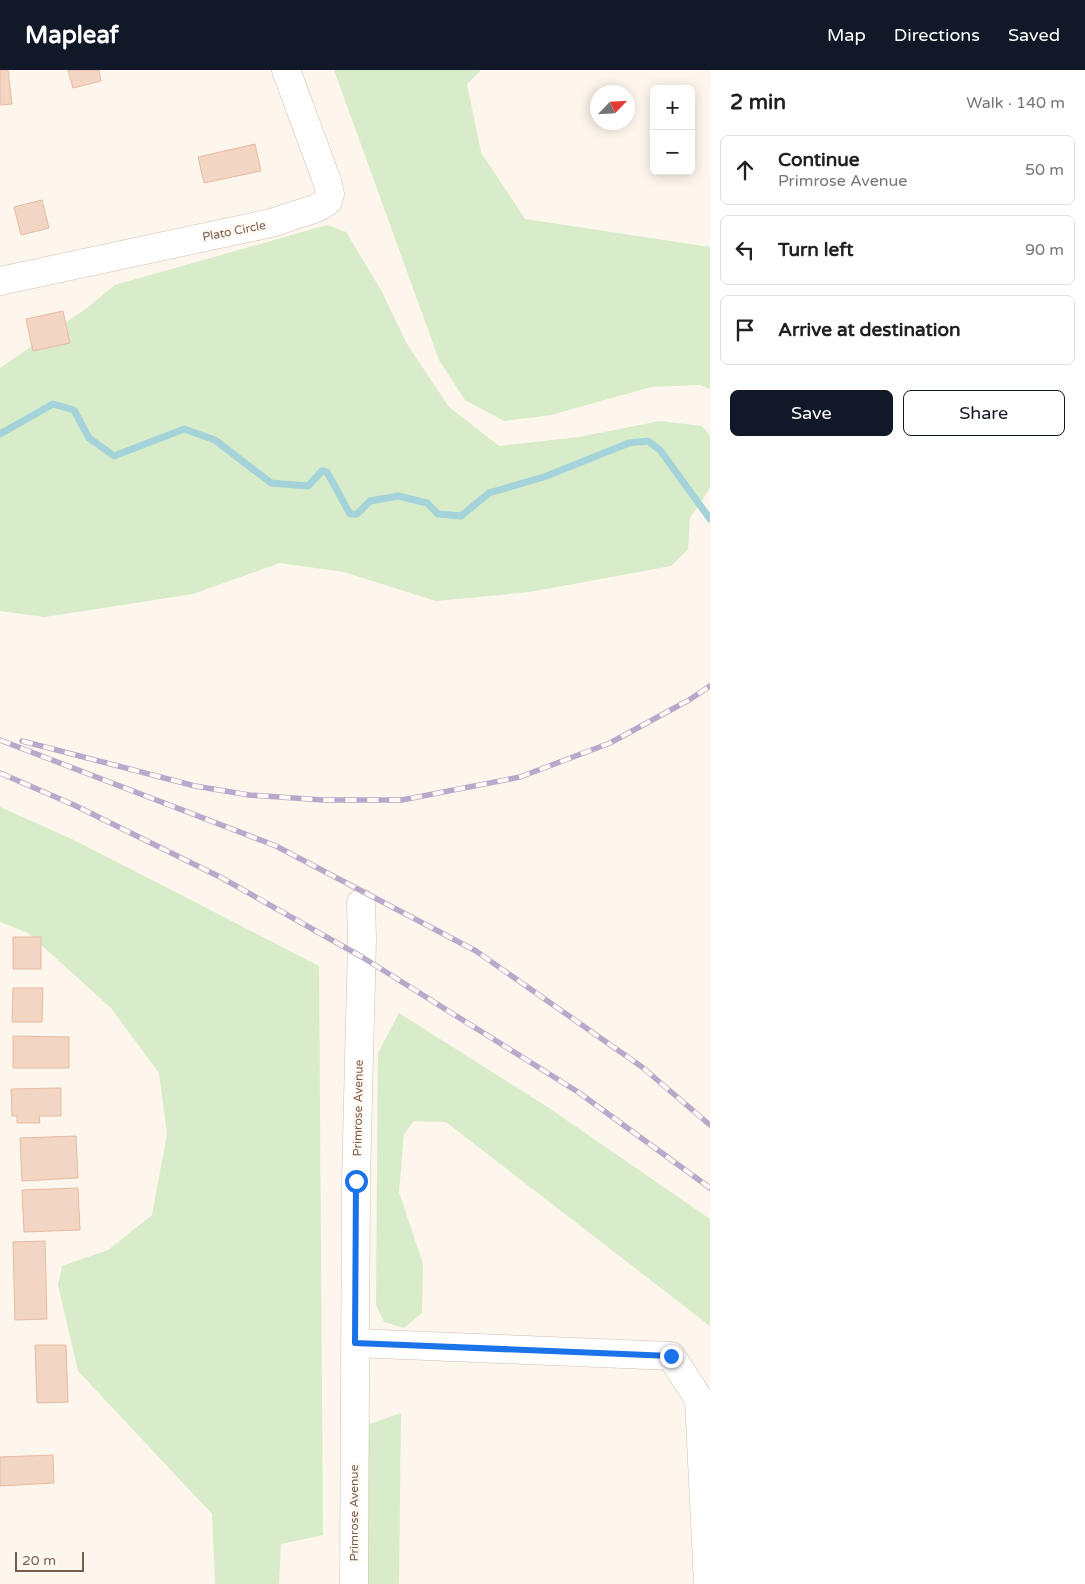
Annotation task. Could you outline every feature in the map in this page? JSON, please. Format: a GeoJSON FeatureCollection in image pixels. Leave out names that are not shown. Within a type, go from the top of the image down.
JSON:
{"type":"FeatureCollection","features":[{"type":"Feature","properties":{"kind":"street","name":"Plato Circle"},"geometry":{"type":"LineString","coordinates":[[0,281],[271,224],[317,208],[328,201],[330,194],[328,184],[286,70]]}},
{"type":"Feature","properties":{"kind":"street","name":"Primrose Avenue"},"geometry":{"type":"LineString","coordinates":[[354,1584],[361,903]]}},
{"type":"Feature","properties":{"kind":"street"},"geometry":{"type":"LineString","coordinates":[[355,1343],[671,1356],[699,1399],[708,1584]]}},
{"type":"Feature","properties":{"kind":"green space"},"geometry":{"type":"Polygon","coordinates":[[[334,70],[481,70],[467,84],[481,152],[525,219],[710,247],[710,389],[700,385],[651,387],[551,415],[504,421],[465,400],[439,360],[334,70]]]}},
{"type":"Feature","properties":{"kind":"green space"},"geometry":{"type":"Polygon","coordinates":[[[327,225],[346,232],[381,290],[407,344],[449,407],[499,446],[579,437],[660,421],[702,426],[710,436],[710,488],[690,518],[688,549],[671,566],[530,592],[436,601],[344,572],[280,563],[193,594],[45,617],[0,611],[0,368],[87,308],[115,285],[327,225]]]}},
{"type":"Feature","properties":{"kind":"green space"},"geometry":{"type":"Polygon","coordinates":[[[0,807],[74,840],[319,966],[323,1535],[281,1544],[279,1584],[215,1584],[212,1514],[78,1371],[58,1285],[62,1266],[108,1250],[152,1215],[167,1134],[159,1073],[111,1008],[28,933],[0,922],[0,807]]]}},
{"type":"Feature","properties":{"kind":"green space"},"geometry":{"type":"Polygon","coordinates":[[[399,1013],[549,1108],[710,1219],[710,1326],[446,1122],[414,1121],[404,1134],[399,1192],[423,1264],[422,1313],[404,1328],[384,1322],[376,1305],[378,1053],[399,1013]]]}},
{"type":"Feature","properties":{"kind":"green space"},"geometry":{"type":"Polygon","coordinates":[[[401,1413],[399,1584],[366,1584],[369,1424],[401,1413]]]}},
{"type":"Feature","properties":{"kind":"building"},"geometry":{"type":"Polygon","coordinates":[[[0,70],[8,70],[12,104],[0,105],[0,70]]]}},
{"type":"Feature","properties":{"kind":"building"},"geometry":{"type":"Polygon","coordinates":[[[68,70],[99,70],[101,81],[73,88],[68,70]]]}},
{"type":"Feature","properties":{"kind":"building"},"geometry":{"type":"Polygon","coordinates":[[[255,144],[261,171],[204,183],[198,157],[255,144]]]}},
{"type":"Feature","properties":{"kind":"building"},"geometry":{"type":"Polygon","coordinates":[[[42,200],[49,228],[21,235],[14,207],[42,200]]]}},
{"type":"Feature","properties":{"kind":"building"},"geometry":{"type":"Polygon","coordinates":[[[63,311],[70,343],[33,351],[26,319],[63,311]]]}},
{"type":"Feature","properties":{"kind":"building"},"geometry":{"type":"Polygon","coordinates":[[[13,937],[41,937],[41,969],[13,969],[13,937]]]}},
{"type":"Feature","properties":{"kind":"building"},"geometry":{"type":"Polygon","coordinates":[[[13,988],[43,988],[42,1022],[12,1022],[13,988]]]}},
{"type":"Feature","properties":{"kind":"building"},"geometry":{"type":"Polygon","coordinates":[[[13,1036],[69,1037],[69,1068],[13,1068],[13,1036]]]}},
{"type":"Feature","properties":{"kind":"building"},"geometry":{"type":"Polygon","coordinates":[[[61,1088],[61,1116],[39,1116],[40,1123],[17,1123],[17,1116],[12,1116],[11,1089],[61,1088]]]}},
{"type":"Feature","properties":{"kind":"building"},"geometry":{"type":"Polygon","coordinates":[[[76,1136],[78,1178],[22,1181],[20,1138],[76,1136]]]}},
{"type":"Feature","properties":{"kind":"building"},"geometry":{"type":"Polygon","coordinates":[[[78,1188],[80,1230],[24,1232],[22,1190],[78,1188]]]}},
{"type":"Feature","properties":{"kind":"building"},"geometry":{"type":"Polygon","coordinates":[[[45,1241],[47,1319],[15,1320],[13,1242],[45,1241]]]}},
{"type":"Feature","properties":{"kind":"building"},"geometry":{"type":"Polygon","coordinates":[[[35,1345],[66,1345],[68,1402],[37,1403],[35,1345]]]}},
{"type":"Feature","properties":{"kind":"building"},"geometry":{"type":"Polygon","coordinates":[[[53,1455],[54,1483],[0,1486],[0,1457],[53,1455]]]}},
{"type":"Feature","properties":{"kind":"waterway"},"geometry":{"type":"LineString","coordinates":[[0,434],[53,404],[74,410],[89,438],[114,456],[184,429],[215,440],[271,483],[308,486],[322,471],[327,472],[350,514],[357,514],[370,501],[398,496],[427,503],[438,514],[461,516],[489,493],[544,477],[629,443],[648,441],[660,450],[710,519]]}},
{"type":"Feature","properties":{"kind":"railway"},"geometry":{"type":"LineString","coordinates":[[22,741],[195,786],[249,795],[323,800],[402,800],[520,777],[610,743],[689,700],[710,686]]}},
{"type":"Feature","properties":{"kind":"railway"},"geometry":{"type":"LineString","coordinates":[[0,740],[276,846],[476,951],[642,1067],[710,1125]]}},
{"type":"Feature","properties":{"kind":"railway"},"geometry":{"type":"LineString","coordinates":[[0,773],[74,805],[222,878],[362,957],[578,1092],[710,1188]]}},
{"type":"Feature","properties":{"kind":"route"},"geometry":{"type":"LineString","coordinates":[[356,1181],[355,1343],[671,1356]]}}]}
